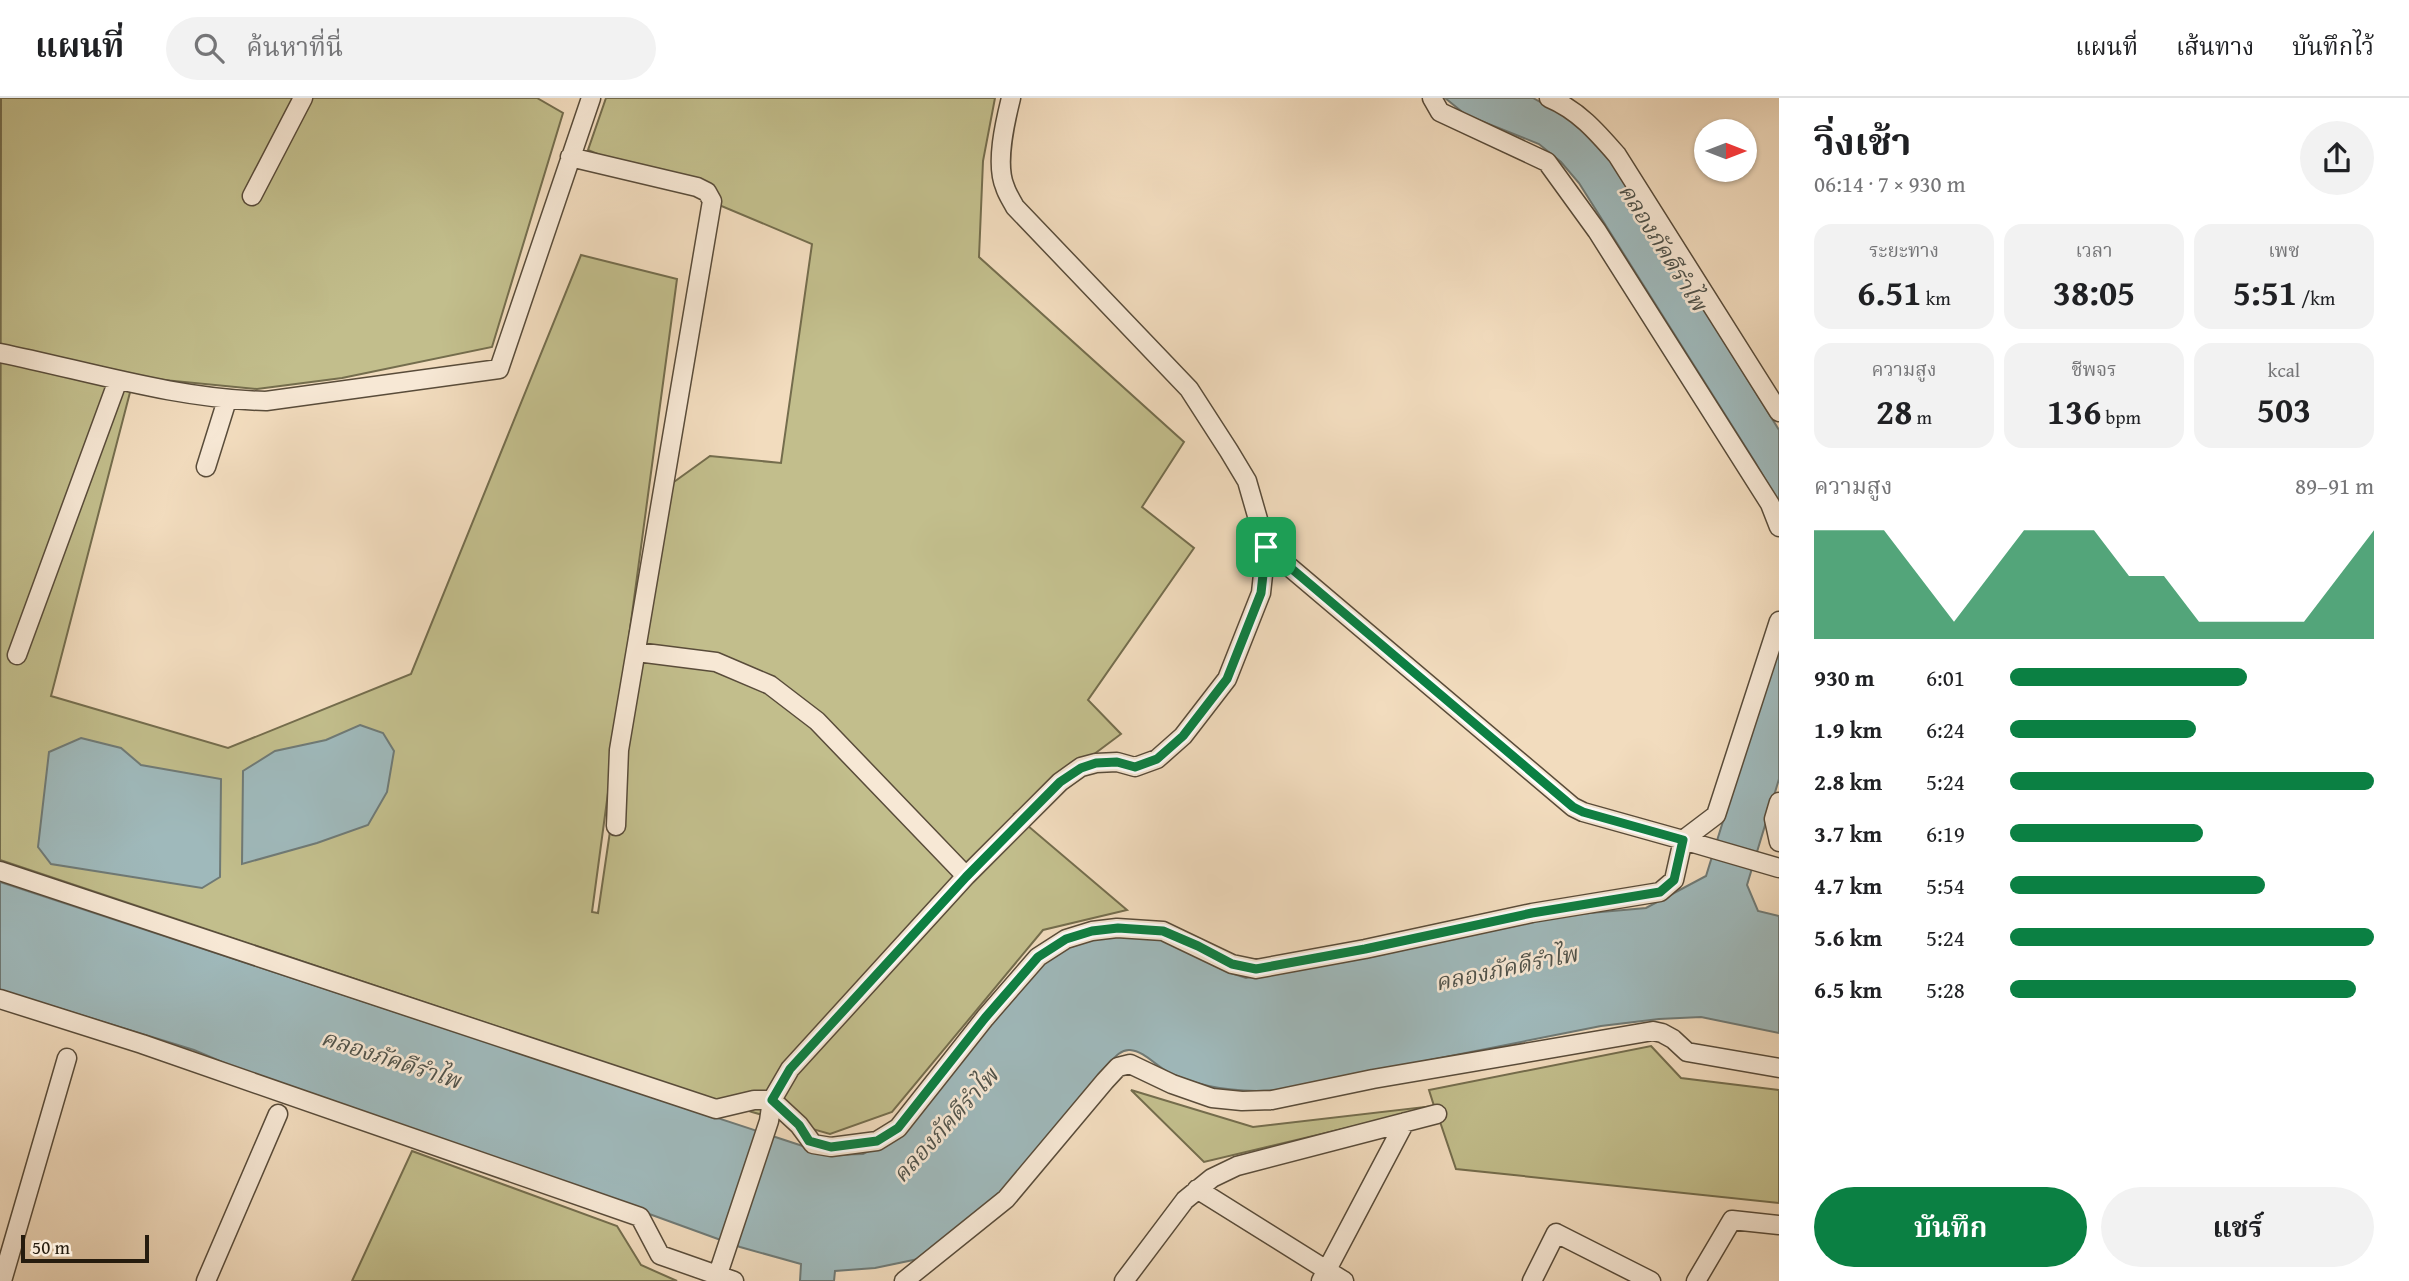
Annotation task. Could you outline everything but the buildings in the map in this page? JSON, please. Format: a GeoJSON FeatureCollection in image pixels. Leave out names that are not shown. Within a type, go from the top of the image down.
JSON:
{"type":"FeatureCollection","features":[{"type":"Feature","properties":{"kind":"street"},"geometry":{"type":"LineString","coordinates":[[252,196],[303,98]]}},
{"type":"Feature","properties":{"kind":"street"},"geometry":{"type":"LineString","coordinates":[[0,353],[118,380],[227,400],[266,401],[499,369],[590,98]]}},
{"type":"Feature","properties":{"kind":"street"},"geometry":{"type":"LineString","coordinates":[[0,999],[142,1044],[640,1217],[660,1255],[725,1271],[769,1121],[772,1100],[790,1069],[966,877],[1060,782],[1081,768],[1096,763],[1117,762],[1135,767],[1157,759],[1183,736],[1227,679],[1261,593],[1266,547],[1247,481],[1189,389],[1015,207],[1003,185],[1001,159],[1011,98]]}},
{"type":"Feature","properties":{"kind":"street"},"geometry":{"type":"LineString","coordinates":[[1432,98],[1440,112],[1548,162],[1597,231],[1770,504],[1779,527]]}},
{"type":"Feature","properties":{"kind":"street"},"geometry":{"type":"LineString","coordinates":[[1549,98],[1592,125],[1617,155],[1779,412]]}},
{"type":"Feature","properties":{"kind":"street"},"geometry":{"type":"LineString","coordinates":[[570,157],[697,187],[707,192],[712,201],[620,750],[616,826]]}},
{"type":"Feature","properties":{"kind":"street"},"geometry":{"type":"LineString","coordinates":[[17,655],[118,380]]}},
{"type":"Feature","properties":{"kind":"street"},"geometry":{"type":"LineString","coordinates":[[206,467],[227,400]]}},
{"type":"Feature","properties":{"kind":"street"},"geometry":{"type":"LineString","coordinates":[[1266,547],[1573,807],[1774,866]]}},
{"type":"Feature","properties":{"kind":"street"},"geometry":{"type":"LineString","coordinates":[[0,871],[716,1109],[754,1100],[772,1100],[799,1125],[813,1144],[831,1147],[877,1141],[898,1128],[985,1018],[1038,957],[1066,939],[1092,931],[1118,928],[1163,931],[1232,964],[1256,969],[1532,913],[1660,892],[1674,880],[1689,842],[1716,815],[1779,621]]}},
{"type":"Feature","properties":{"kind":"street"},"geometry":{"type":"LineString","coordinates":[[637,652],[716,662],[770,685],[817,721],[966,877]]}},
{"type":"Feature","properties":{"kind":"street"},"geometry":{"type":"LineString","coordinates":[[1779,802],[1774,819],[1779,842]]}},
{"type":"Feature","properties":{"kind":"street"},"geometry":{"type":"LineString","coordinates":[[904,1281],[1006,1199],[1105,1081],[1118,1067],[1130,1064],[1172,1084],[1212,1098],[1242,1101],[1272,1100],[1373,1079],[1653,1031],[1662,1033],[1688,1052],[1779,1068]]}},
{"type":"Feature","properties":{"kind":"street"},"geometry":{"type":"LineString","coordinates":[[2,1281],[67,1058]]}},
{"type":"Feature","properties":{"kind":"street"},"geometry":{"type":"LineString","coordinates":[[206,1281],[278,1114]]}},
{"type":"Feature","properties":{"kind":"street"},"geometry":{"type":"LineString","coordinates":[[1124,1281],[1185,1200],[1197,1189],[1237,1166],[1437,1114]]}},
{"type":"Feature","properties":{"kind":"street"},"geometry":{"type":"LineString","coordinates":[[1324,1277],[1405,1122]]}},
{"type":"Feature","properties":{"kind":"street"},"geometry":{"type":"LineString","coordinates":[[1197,1189],[1324,1277],[1345,1281]]}},
{"type":"Feature","properties":{"kind":"street"},"geometry":{"type":"LineString","coordinates":[[1696,1281],[1732,1220],[1779,1225]]}},
{"type":"Feature","properties":{"kind":"street"},"geometry":{"type":"LineString","coordinates":[[1532,1281],[1556,1233],[1651,1281]]}},
{"type":"Feature","properties":{"kind":"shaded area"},"geometry":{"type":"Polygon","coordinates":[[[1,98],[537,98],[563,113],[492,347],[342,378],[257,389],[134,377],[51,696],[228,748],[411,674],[581,255],[677,279],[592,912],[598,913],[660,492],[710,456],[781,463],[812,244],[588,150],[606,98],[995,98],[983,161],[979,257],[1184,442],[1142,507],[1194,548],[1088,700],[1121,734],[1014,814],[1127,910],[1043,930],[892,1112],[830,1134],[752,1112],[0,860],[1,98]]]}},
{"type":"Feature","properties":{"kind":"shaded area"},"geometry":{"type":"Polygon","coordinates":[[[1651,1046],[1681,1078],[1779,1090],[1779,1203],[1456,1169],[1435,1107],[1204,1162],[1131,1090],[1253,1127],[1434,1106],[1429,1090],[1651,1046]]]}},
{"type":"Feature","properties":{"kind":"shaded area"},"geometry":{"type":"Polygon","coordinates":[[[412,1151],[617,1226],[641,1265],[677,1281],[352,1281],[412,1151]]]}},
{"type":"Feature","properties":{"kind":"water","name":"คลองภัคดีรำไพ"},"geometry":{"type":"Polygon","coordinates":[[[1445,98],[1533,98],[1574,121],[1611,159],[1779,430],[1779,503],[1579,183],[1561,162],[1539,144],[1466,115],[1445,98]]]}},
{"type":"Feature","properties":{"kind":"water","name":"คลองภัคดีรำไพ"},"geometry":{"type":"Polygon","coordinates":[[[1779,641],[1779,779],[1747,885],[1758,911],[1779,916],[1779,1033],[1701,1017],[1659,1019],[1601,1026],[1264,1091],[1236,1090],[1194,1082],[1168,1072],[1140,1053],[1122,1051],[1105,1068],[1001,1198],[918,1259],[875,1268],[835,1271],[834,1281],[800,1281],[801,1264],[740,1247],[586,1191],[331,1108],[194,1050],[0,990],[0,882],[830,1155],[863,1154],[892,1139],[1030,973],[1058,951],[1104,934],[1170,938],[1202,954],[1228,972],[1246,978],[1556,916],[1646,908],[1706,876],[1779,641]]]}},
{"type":"Feature","properties":{"kind":"water"},"geometry":{"type":"Polygon","coordinates":[[[360,725],[383,733],[394,751],[387,792],[368,825],[317,843],[242,864],[243,771],[275,751],[326,740],[360,725]]]}},
{"type":"Feature","properties":{"kind":"water"},"geometry":{"type":"Polygon","coordinates":[[[81,738],[121,748],[141,765],[221,779],[220,877],[202,888],[51,864],[38,847],[49,752],[81,738]]]}},
{"type":"Feature","properties":{"kind":"route"},"geometry":{"type":"LineString","coordinates":[[1266,547],[1573,807],[1683,840],[1674,880],[1660,892],[1532,913],[1256,969],[1232,964],[1163,931],[1118,928],[1092,931],[1066,939],[1038,957],[985,1018],[898,1128],[877,1141],[831,1147],[809,1141],[799,1125],[772,1100],[790,1069],[966,877],[1060,782],[1081,768],[1096,763],[1117,762],[1135,767],[1157,759],[1183,736],[1227,679],[1261,593],[1266,547]]}}]}
